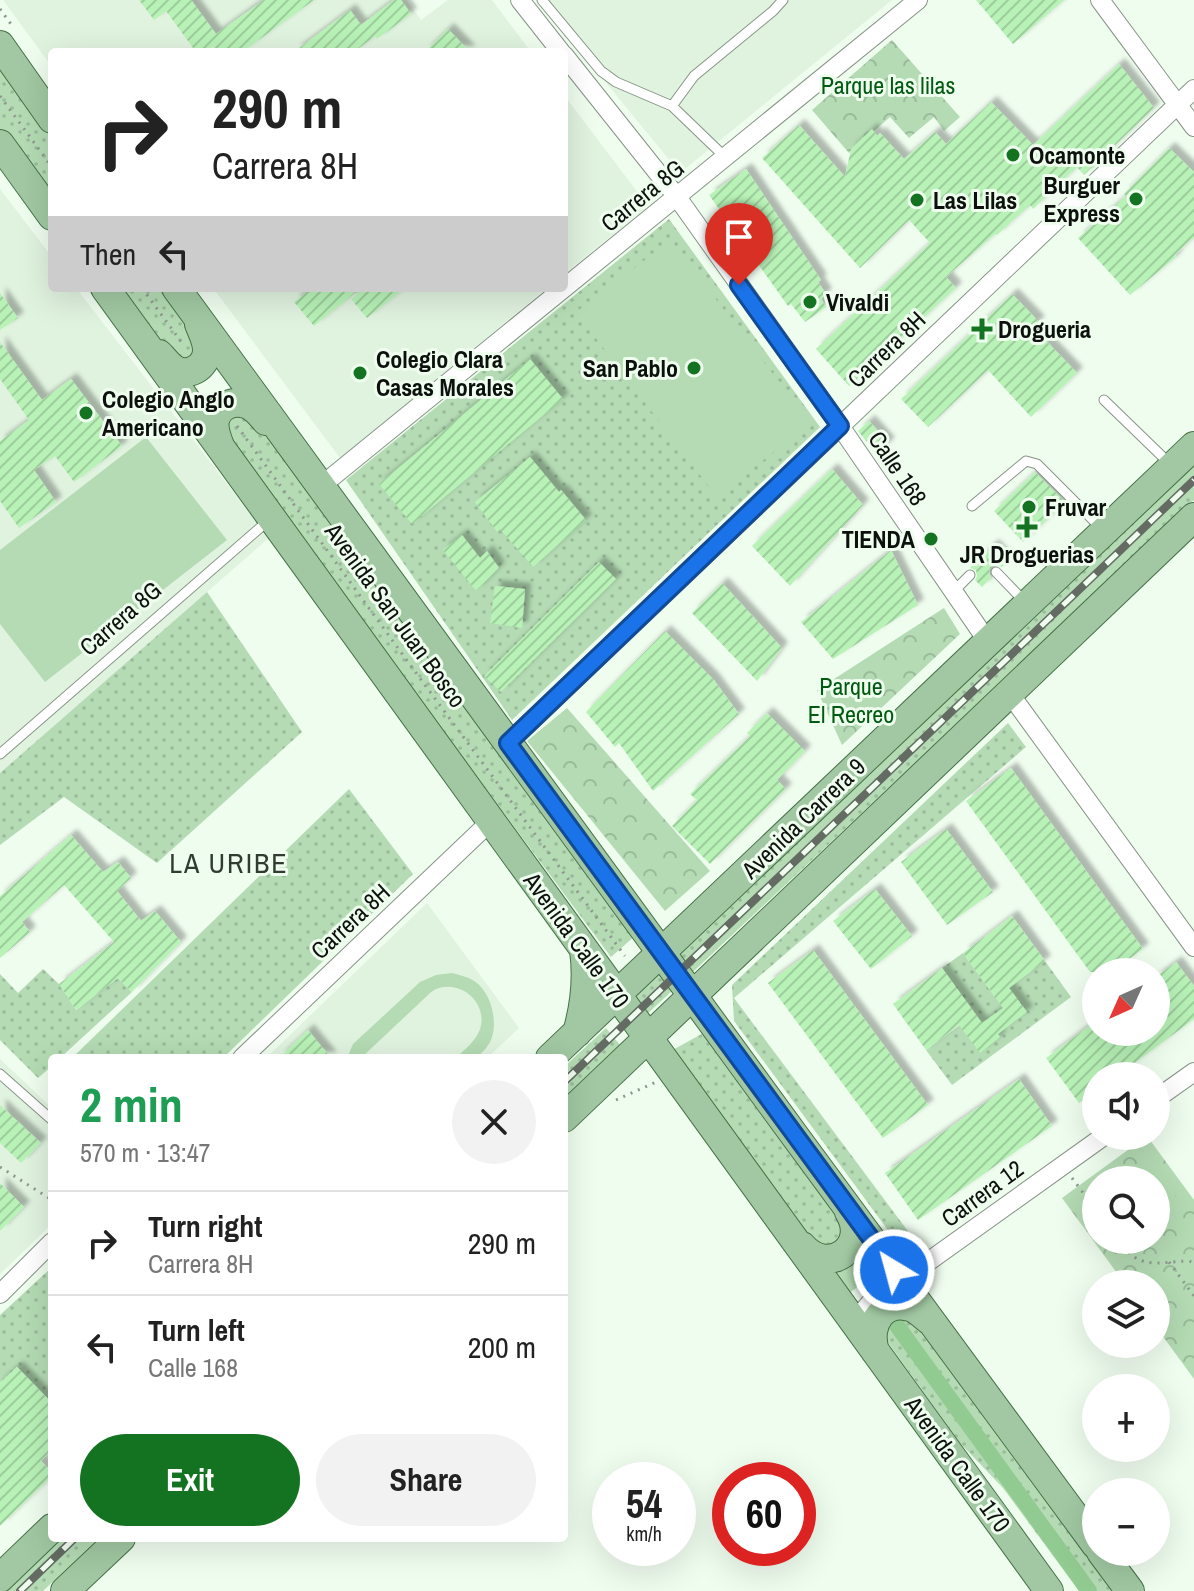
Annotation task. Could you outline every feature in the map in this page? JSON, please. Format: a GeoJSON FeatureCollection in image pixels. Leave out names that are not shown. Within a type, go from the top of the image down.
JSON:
{"type":"FeatureCollection","features":[{"type":"Feature","properties":{"kind":"main road"},"geometry":{"type":"LineString","coordinates":[[0,45],[48,113]]}},
{"type":"Feature","properties":{"kind":"main road"},"geometry":{"type":"LineString","coordinates":[[0,144],[48,210]]}},
{"type":"Feature","properties":{"kind":"main road","name":"Avenida Calle 170"},"geometry":{"type":"LineString","coordinates":[[108,292],[649,1038],[669,1079],[796,1240],[1049,1591]]}},
{"type":"Feature","properties":{"kind":"main road"},"geometry":{"type":"LineString","coordinates":[[179,292],[1082,1526]]}},
{"type":"Feature","properties":{"kind":"main road"},"geometry":{"type":"LineString","coordinates":[[123,311],[168,365],[177,371],[187,372],[200,367],[207,350],[196,315]]}},
{"type":"Feature","properties":{"kind":"main road"},"geometry":{"type":"LineString","coordinates":[[220,446],[215,420],[223,407],[243,403],[250,406],[302,461]]}},
{"type":"Feature","properties":{"kind":"main road","name":"Avenida Carrera 9"},"geometry":{"type":"LineString","coordinates":[[554,1054],[1194,446]]}},
{"type":"Feature","properties":{"kind":"main road"},"geometry":{"type":"LineString","coordinates":[[568,1114],[1194,517]]}},
{"type":"Feature","properties":{"kind":"main road"},"geometry":{"type":"LineString","coordinates":[[577,1033],[586,997],[584,949]]}},
{"type":"Feature","properties":{"kind":"main road"},"geometry":{"type":"LineString","coordinates":[[609,1076],[641,1068],[665,1072],[669,1079]]}},
{"type":"Feature","properties":{"kind":"main road"},"geometry":{"type":"LineString","coordinates":[[796,1240],[808,1253],[824,1259],[840,1256],[847,1251],[852,1244],[855,1227],[841,1198]]}},
{"type":"Feature","properties":{"kind":"main road"},"geometry":{"type":"LineString","coordinates":[[875,1351],[872,1331],[875,1321],[891,1308],[912,1308],[934,1325]]}},
{"type":"Feature","properties":{"kind":"main road"},"geometry":{"type":"LineString","coordinates":[[983,1499],[1067,1591]]}},
{"type":"Feature","properties":{"kind":"main road"},"geometry":{"type":"LineString","coordinates":[[0,1578],[48,1532]]}},
{"type":"Feature","properties":{"kind":"main road"},"geometry":{"type":"LineString","coordinates":[[65,1591],[117,1542]]}},
{"type":"Feature","properties":{"kind":"main road"},"geometry":{"type":"LineString","coordinates":[[1111,1566],[1130,1591]]}},
{"type":"Feature","properties":{"kind":"street","name":"Calle 168"},"geometry":{"type":"LineString","coordinates":[[520,0],[558,48]]}},
{"type":"Feature","properties":{"kind":"street","name":"Carrera 8G"},"geometry":{"type":"LineString","coordinates":[[568,285],[918,0]]}},
{"type":"Feature","properties":{"kind":"street"},"geometry":{"type":"LineString","coordinates":[[1100,0],[1194,127]]}},
{"type":"Feature","properties":{"kind":"street","name":"Calle 168"},"geometry":{"type":"LineString","coordinates":[[568,60],[677,197],[840,426],[988,642]]}},
{"type":"Feature","properties":{"kind":"street","name":"Carrera 8H"},"geometry":{"type":"LineString","coordinates":[[508,743],[1194,89]]}},
{"type":"Feature","properties":{"kind":"street","name":"Carrera 8G"},"geometry":{"type":"LineString","coordinates":[[321,486],[560,292]]}},
{"type":"Feature","properties":{"kind":"street"},"geometry":{"type":"LineString","coordinates":[[1010,694],[1194,947]]}},
{"type":"Feature","properties":{"kind":"street","name":"Carrera 8H"},"geometry":{"type":"LineString","coordinates":[[246,1054],[491,821]]}},
{"type":"Feature","properties":{"kind":"street"},"geometry":{"type":"LineString","coordinates":[[1170,1089],[1194,1072]]}},
{"type":"Feature","properties":{"kind":"street","name":"Carrera 12"},"geometry":{"type":"LineString","coordinates":[[856,1324],[869,1304],[1084,1150]]}},
{"type":"Feature","properties":{"kind":"street"},"geometry":{"type":"LineString","coordinates":[[0,1294],[48,1246]]}},
{"type":"Feature","properties":{"kind":"lane"},"geometry":{"type":"LineString","coordinates":[[542,0],[601,71],[627,88],[672,106],[726,158]]}},
{"type":"Feature","properties":{"kind":"lane"},"geometry":{"type":"LineString","coordinates":[[672,106],[694,76],[783,0]]}},
{"type":"Feature","properties":{"kind":"lane"},"geometry":{"type":"LineString","coordinates":[[1104,400],[1173,466]]}},
{"type":"Feature","properties":{"kind":"lane"},"geometry":{"type":"LineString","coordinates":[[972,506],[1026,461],[1037,464],[1105,531]]}},
{"type":"Feature","properties":{"kind":"lane","name":"Carrera 8G"},"geometry":{"type":"LineString","coordinates":[[0,754],[272,518]]}},
{"type":"Feature","properties":{"kind":"lane"},"geometry":{"type":"LineString","coordinates":[[996,572],[1027,604]]}},
{"type":"Feature","properties":{"kind":"lane"},"geometry":{"type":"LineString","coordinates":[[953,592],[970,575]]}},
{"type":"Feature","properties":{"kind":"lane"},"geometry":{"type":"LineString","coordinates":[[0,1074],[48,1116]]}},
{"type":"Feature","properties":{"kind":"path"},"geometry":{"type":"LineString","coordinates":[[0,96],[48,162]]}},
{"type":"Feature","properties":{"kind":"path"},"geometry":{"type":"LineString","coordinates":[[145,292],[200,367]]}},
{"type":"Feature","properties":{"kind":"path","name":"Avenida San Juan Bosco"},"geometry":{"type":"LineString","coordinates":[[223,407],[627,959]]}},
{"type":"Feature","properties":{"kind":"path"},"geometry":{"type":"LineString","coordinates":[[607,1107],[618,1098],[669,1079]]}},
{"type":"Feature","properties":{"kind":"path"},"geometry":{"type":"LineString","coordinates":[[1063,1165],[1082,1191]]}},
{"type":"Feature","properties":{"kind":"path"},"geometry":{"type":"LineString","coordinates":[[0,1167],[48,1197]]}},
{"type":"Feature","properties":{"kind":"path"},"geometry":{"type":"LineString","coordinates":[[1130,1254],[1138,1261],[1149,1263],[1194,1263]]}},
{"type":"Feature","properties":{"kind":"path"},"geometry":{"type":"LineString","coordinates":[[1169,1262],[1194,1296]]}},
{"type":"Feature","properties":{"kind":"shaded area"},"geometry":{"type":"Polygon","coordinates":[[[3,0],[406,0],[421,20],[448,0],[492,0],[528,48],[48,48],[48,62],[3,0]]]}},
{"type":"Feature","properties":{"kind":"shaded area"},"geometry":{"type":"Polygon","coordinates":[[[538,0],[892,0],[680,173],[538,0]]]}},
{"type":"Feature","properties":{"kind":"shaded area"},"geometry":{"type":"Polygon","coordinates":[[[568,100],[648,206],[568,271],[568,100]]]}},
{"type":"Feature","properties":{"kind":"shaded area","name":"Colegio Anglo Americano"},"geometry":{"type":"Polygon","coordinates":[[[0,189],[48,252],[48,292],[79,292],[269,538],[0,773],[0,189]]]}},
{"type":"Feature","properties":{"kind":"shaded area","name":"Colegio Clara Casas Morales"},"geometry":{"type":"Polygon","coordinates":[[[216,292],[542,292],[340,458],[216,292]]]}},
{"type":"Feature","properties":{"kind":"shaded area"},"geometry":{"type":"Polygon","coordinates":[[[427,903],[519,1028],[491,1054],[270,1054],[427,903]]]}},
{"type":"Feature","properties":{"kind":"shaded area"},"geometry":{"type":"Polygon","coordinates":[[[0,1059],[48,1104],[48,1228],[0,1274],[0,1059]]]}},
{"type":"Feature","properties":{"kind":"green space","name":"Parque las lilas"},"geometry":{"type":"Polygon","coordinates":[[[892,40],[960,117],[944,131],[934,117],[909,138],[890,117],[849,153],[812,110],[892,40]]]}},
{"type":"Feature","properties":{"kind":"green space"},"geometry":{"type":"Polygon","coordinates":[[[0,62],[48,128],[48,199],[0,133],[0,62]]]}},
{"type":"Feature","properties":{"kind":"green space"},"geometry":{"type":"Polygon","coordinates":[[[669,219],[820,427],[512,720],[346,480],[669,219]]]}},
{"type":"Feature","properties":{"kind":"green space","name":"San Pablo"},"geometry":{"type":"Polygon","coordinates":[[[671,240],[811,424],[716,496],[576,312],[671,240]]]}},
{"type":"Feature","properties":{"kind":"green space"},"geometry":{"type":"Polygon","coordinates":[[[117,292],[167,292],[200,350],[181,365],[117,292]]]}},
{"type":"Feature","properties":{"kind":"green space"},"geometry":{"type":"Polygon","coordinates":[[[232,409],[259,429],[281,453],[636,935],[611,957],[229,443],[224,414],[232,409]]]}},
{"type":"Feature","properties":{"kind":"green space"},"geometry":{"type":"Polygon","coordinates":[[[146,437],[227,540],[45,682],[0,624],[0,550],[146,437]]]}},
{"type":"Feature","properties":{"kind":"green space"},"geometry":{"type":"Polygon","coordinates":[[[1194,458],[1194,500],[690,972],[676,953],[1194,458]]]}},
{"type":"Feature","properties":{"kind":"green space"},"geometry":{"type":"Polygon","coordinates":[[[207,592],[302,732],[157,863],[64,797],[0,845],[0,773],[207,592]]]}},
{"type":"Feature","properties":{"kind":"green space","name":"Parque El Recreo"},"geometry":{"type":"Polygon","coordinates":[[[944,608],[960,634],[842,745],[817,690],[944,608]]]}},
{"type":"Feature","properties":{"kind":"green space"},"geometry":{"type":"Polygon","coordinates":[[[567,708],[710,871],[665,911],[527,741],[567,708]]]}},
{"type":"Feature","properties":{"kind":"green space"},"geometry":{"type":"Polygon","coordinates":[[[1008,723],[1026,747],[734,998],[919,1246],[907,1256],[734,1021],[732,985],[1008,723]]]}},
{"type":"Feature","properties":{"kind":"green space"},"geometry":{"type":"Polygon","coordinates":[[[349,789],[413,874],[227,1054],[76,1054],[349,789]]]}},
{"type":"Feature","properties":{"kind":"green space"},"geometry":{"type":"Polygon","coordinates":[[[963,953],[995,997],[1045,961],[1071,997],[952,1085],[926,1050],[975,1014],[942,968],[963,953]]]}},
{"type":"Feature","properties":{"kind":"green space"},"geometry":{"type":"Polygon","coordinates":[[[43,969],[59,984],[76,1010],[118,978],[132,992],[64,1054],[48,1054],[48,1069],[38,1078],[0,1040],[0,974],[18,993],[43,969]]]}},
{"type":"Feature","properties":{"kind":"green space"},"geometry":{"type":"Polygon","coordinates":[[[452,973],[468,978],[485,992],[491,1004],[494,1025],[488,1046],[480,1054],[460,1054],[480,1029],[482,1020],[477,1003],[465,991],[448,987],[430,993],[365,1054],[349,1054],[353,1044],[420,982],[436,975],[452,973]]]}},
{"type":"Feature","properties":{"kind":"green space"},"geometry":{"type":"Polygon","coordinates":[[[661,973],[672,991],[645,1016],[633,1004],[634,993],[655,974],[661,973]]]}},
{"type":"Feature","properties":{"kind":"green space"},"geometry":{"type":"Polygon","coordinates":[[[606,1028],[620,1045],[568,1094],[568,1063],[606,1028]]]}},
{"type":"Feature","properties":{"kind":"green space"},"geometry":{"type":"Polygon","coordinates":[[[707,1031],[849,1229],[823,1254],[669,1052],[707,1031]]]}},
{"type":"Feature","properties":{"kind":"green space"},"geometry":{"type":"Polygon","coordinates":[[[1128,1150],[1157,1150],[1169,1166],[1106,1166],[1128,1150]]]}},
{"type":"Feature","properties":{"kind":"green space"},"geometry":{"type":"Polygon","coordinates":[[[1170,1167],[1194,1200],[1194,1379],[1170,1346],[1170,1270],[1115,1270],[1103,1254],[1170,1254],[1170,1167]]]}},
{"type":"Feature","properties":{"kind":"green space"},"geometry":{"type":"Polygon","coordinates":[[[1082,1183],[1082,1225],[1062,1198],[1082,1183]]]}},
{"type":"Feature","properties":{"kind":"green space"},"geometry":{"type":"Polygon","coordinates":[[[1170,1189],[1185,1209],[1170,1220],[1170,1189]]]}},
{"type":"Feature","properties":{"kind":"green space"},"geometry":{"type":"Polygon","coordinates":[[[864,1241],[883,1268],[844,1297],[825,1270],[864,1241]]]}},
{"type":"Feature","properties":{"kind":"green space"},"geometry":{"type":"Polygon","coordinates":[[[48,1271],[48,1399],[17,1367],[0,1383],[0,1315],[48,1271]]]}},
{"type":"Feature","properties":{"kind":"green space"},"geometry":{"type":"Polygon","coordinates":[[[889,1315],[914,1322],[1082,1538],[1082,1566],[1104,1566],[1123,1591],[1079,1591],[1003,1488],[960,1443],[885,1334],[889,1315]]]}},
{"type":"Feature","properties":{"kind":"green space"},"geometry":{"type":"Polygon","coordinates":[[[55,1542],[95,1542],[43,1591],[3,1591],[55,1542]]]}},
{"type":"Feature","properties":{"kind":"building"},"geometry":{"type":"Polygon","coordinates":[[[139,0],[191,0],[216,34],[264,0],[314,0],[248,48],[193,48],[166,11],[154,20],[139,0]]]}},
{"type":"Feature","properties":{"kind":"building"},"geometry":{"type":"Polygon","coordinates":[[[394,0],[401,0],[411,14],[359,48],[299,48],[350,10],[361,25],[394,0]]]}},
{"type":"Feature","properties":{"kind":"building"},"geometry":{"type":"Polygon","coordinates":[[[976,0],[1064,0],[1013,44],[976,0]]]}},
{"type":"Feature","properties":{"kind":"building"},"geometry":{"type":"Polygon","coordinates":[[[448,29],[466,48],[429,48],[448,29]]]}},
{"type":"Feature","properties":{"kind":"building"},"geometry":{"type":"Polygon","coordinates":[[[1119,64],[1154,108],[1084,175],[1077,167],[1033,209],[1030,205],[946,277],[956,288],[849,386],[816,349],[930,243],[909,220],[860,268],[762,158],[799,125],[845,177],[851,149],[872,129],[877,136],[880,133],[904,159],[935,132],[946,144],[991,102],[1033,145],[1119,64]]]}},
{"type":"Feature","properties":{"kind":"building"},"geometry":{"type":"Polygon","coordinates":[[[1169,148],[1194,172],[1194,237],[1176,257],[1130,295],[1078,238],[1126,196],[1124,194],[1169,148]]]}},
{"type":"Feature","properties":{"kind":"building","name":"Vivaldi"},"geometry":{"type":"Polygon","coordinates":[[[746,169],[821,280],[818,282],[826,294],[821,299],[826,307],[805,322],[791,304],[788,306],[709,195],[746,169]]]}},
{"type":"Feature","properties":{"kind":"building"},"geometry":{"type":"Polygon","coordinates":[[[307,292],[356,292],[314,326],[294,302],[307,292]]]}},
{"type":"Feature","properties":{"kind":"building"},"geometry":{"type":"Polygon","coordinates":[[[360,292],[400,292],[367,318],[351,299],[360,292]]]}},
{"type":"Feature","properties":{"kind":"building"},"geometry":{"type":"Polygon","coordinates":[[[0,293],[18,318],[0,330],[0,293]]]}},
{"type":"Feature","properties":{"kind":"building"},"geometry":{"type":"Polygon","coordinates":[[[1012,294],[1039,322],[1033,327],[1077,373],[1031,417],[988,370],[928,427],[901,399],[1012,294]]]}},
{"type":"Feature","properties":{"kind":"building"},"geometry":{"type":"Polygon","coordinates":[[[0,342],[42,400],[71,379],[122,446],[74,482],[55,456],[34,470],[56,502],[19,528],[0,501],[0,441],[29,420],[0,379],[0,342]]]}},
{"type":"Feature","properties":{"kind":"building"},"geometry":{"type":"Polygon","coordinates":[[[530,359],[563,399],[412,524],[379,484],[530,359]]]}},
{"type":"Feature","properties":{"kind":"building"},"geometry":{"type":"Polygon","coordinates":[[[869,421],[889,443],[877,454],[858,431],[869,421]]]}},
{"type":"Feature","properties":{"kind":"building"},"geometry":{"type":"Polygon","coordinates":[[[530,457],[586,520],[533,567],[500,529],[497,532],[475,502],[530,457]]]}},
{"type":"Feature","properties":{"kind":"building"},"geometry":{"type":"Polygon","coordinates":[[[832,469],[863,505],[790,586],[752,546],[832,469]]]}},
{"type":"Feature","properties":{"kind":"building","name":"Fruvar"},"geometry":{"type":"Polygon","coordinates":[[[1035,472],[1065,502],[1023,542],[994,511],[1035,472]]]}},
{"type":"Feature","properties":{"kind":"building"},"geometry":{"type":"Polygon","coordinates":[[[462,535],[480,558],[487,551],[499,568],[476,591],[443,550],[462,535]]]}},
{"type":"Feature","properties":{"kind":"building"},"geometry":{"type":"Polygon","coordinates":[[[993,545],[1008,561],[1002,567],[990,567],[991,578],[982,587],[975,580],[976,570],[970,568],[993,545]]]}},
{"type":"Feature","properties":{"kind":"building"},"geometry":{"type":"Polygon","coordinates":[[[891,550],[918,605],[833,659],[801,622],[891,550]]]}},
{"type":"Feature","properties":{"kind":"building"},"geometry":{"type":"Polygon","coordinates":[[[599,562],[616,579],[501,692],[484,676],[599,562]]]}},
{"type":"Feature","properties":{"kind":"building"},"geometry":{"type":"Polygon","coordinates":[[[722,583],[782,648],[757,681],[692,613],[722,583]]]}},
{"type":"Feature","properties":{"kind":"building"},"geometry":{"type":"Polygon","coordinates":[[[495,586],[525,589],[522,628],[490,623],[495,586]]]}},
{"type":"Feature","properties":{"kind":"building"},"geometry":{"type":"Polygon","coordinates":[[[665,631],[713,679],[739,714],[653,791],[619,743],[615,747],[586,712],[665,631]]]}},
{"type":"Feature","properties":{"kind":"building"},"geometry":{"type":"Polygon","coordinates":[[[767,713],[805,751],[777,780],[786,789],[710,864],[672,826],[697,800],[690,794],[750,736],[747,733],[767,713]]]}},
{"type":"Feature","properties":{"kind":"building"},"geometry":{"type":"Polygon","coordinates":[[[1011,768],[1143,949],[1130,958],[1082,958],[1082,961],[966,801],[1011,768]]]}},
{"type":"Feature","properties":{"kind":"building"},"geometry":{"type":"Polygon","coordinates":[[[946,829],[993,892],[947,925],[901,862],[946,829]]]}},
{"type":"Feature","properties":{"kind":"building"},"geometry":{"type":"Polygon","coordinates":[[[71,835],[103,872],[118,862],[131,878],[117,891],[141,921],[155,911],[181,942],[132,992],[118,978],[76,1010],[59,984],[114,942],[64,885],[22,922],[30,932],[0,958],[0,896],[71,835]]]}},
{"type":"Feature","properties":{"kind":"building"},"geometry":{"type":"Polygon","coordinates":[[[875,889],[912,936],[871,969],[833,921],[875,889]]]}},
{"type":"Feature","properties":{"kind":"building"},"geometry":{"type":"Polygon","coordinates":[[[1012,916],[1045,961],[1009,988],[1027,1012],[998,1034],[1000,1037],[980,1053],[959,1025],[926,1050],[893,1004],[942,968],[982,1023],[1003,1008],[963,953],[1012,916]]]}},
{"type":"Feature","properties":{"kind":"building"},"geometry":{"type":"Polygon","coordinates":[[[813,950],[928,1105],[883,1138],[768,983],[813,950]]]}},
{"type":"Feature","properties":{"kind":"building"},"geometry":{"type":"Polygon","coordinates":[[[1176,962],[1194,986],[1194,1019],[1170,1037],[1170,966],[1176,962]]]}},
{"type":"Feature","properties":{"kind":"building"},"geometry":{"type":"Polygon","coordinates":[[[308,1030],[328,1054],[283,1054],[308,1030]]]}},
{"type":"Feature","properties":{"kind":"building"},"geometry":{"type":"Polygon","coordinates":[[[1082,1031],[1082,1046],[1158,1046],[1136,1062],[1082,1062],[1082,1101],[1079,1103],[1046,1058],[1082,1031]]]}},
{"type":"Feature","properties":{"kind":"building"},"geometry":{"type":"Polygon","coordinates":[[[1019,1079],[1052,1126],[918,1220],[885,1173],[1019,1079]]]}},
{"type":"Feature","properties":{"kind":"building"},"geometry":{"type":"Polygon","coordinates":[[[0,1105],[41,1143],[21,1163],[0,1143],[0,1105]]]}},
{"type":"Feature","properties":{"kind":"building"},"geometry":{"type":"Polygon","coordinates":[[[0,1183],[24,1207],[0,1231],[0,1183]]]}},
{"type":"Feature","properties":{"kind":"building"},"geometry":{"type":"Polygon","coordinates":[[[17,1367],[48,1399],[48,1454],[41,1461],[48,1468],[48,1480],[0,1526],[0,1383],[17,1367]]]}},
{"type":"Feature","properties":{"kind":"waterway"},"geometry":{"type":"LineString","coordinates":[[893,1320],[1089,1591]]}},
{"type":"Feature","properties":{"kind":"railway"},"geometry":{"type":"LineString","coordinates":[[568,1078],[1194,480]]}},
{"type":"Feature","properties":{"kind":"railway"},"geometry":{"type":"LineString","coordinates":[[20,1591],[71,1542]]}},
{"type":"Feature","properties":{"kind":"place","name":"Ocamonte"},"geometry":{"type":"Point","coordinates":[1013,155]}},
{"type":"Feature","properties":{"kind":"place","name":"Burguer Express"},"geometry":{"type":"Point","coordinates":[1136,199]}},
{"type":"Feature","properties":{"kind":"place","name":"Las Lilas"},"geometry":{"type":"Point","coordinates":[917,200]}},
{"type":"Feature","properties":{"kind":"place","name":"Vivaldi"},"geometry":{"type":"Point","coordinates":[810,302]}},
{"type":"Feature","properties":{"kind":"place","name":"Drogueria"},"geometry":{"type":"Point","coordinates":[982,329]}},
{"type":"Feature","properties":{"kind":"place","name":"San Pablo"},"geometry":{"type":"Point","coordinates":[694,368]}},
{"type":"Feature","properties":{"kind":"place","name":"Colegio Clara Casas Morales"},"geometry":{"type":"Point","coordinates":[360,373]}},
{"type":"Feature","properties":{"kind":"place","name":"Colegio Anglo Americano"},"geometry":{"type":"Point","coordinates":[86,413]}},
{"type":"Feature","properties":{"kind":"place","name":"Fruvar"},"geometry":{"type":"Point","coordinates":[1029,507]}},
{"type":"Feature","properties":{"kind":"place","name":"JR Droguerias"},"geometry":{"type":"Point","coordinates":[1027,527]}},
{"type":"Feature","properties":{"kind":"place","name":"TIENDA"},"geometry":{"type":"Point","coordinates":[931,539]}},
{"type":"Feature","properties":{"kind":"district","name":"LA URIBE"},"geometry":{"type":"Point","coordinates":[229,863]}},
{"type":"Feature","properties":{"kind":"route"},"geometry":{"type":"LineString","coordinates":[[739,285],[840,426],[508,743],[894,1270]]}}]}
